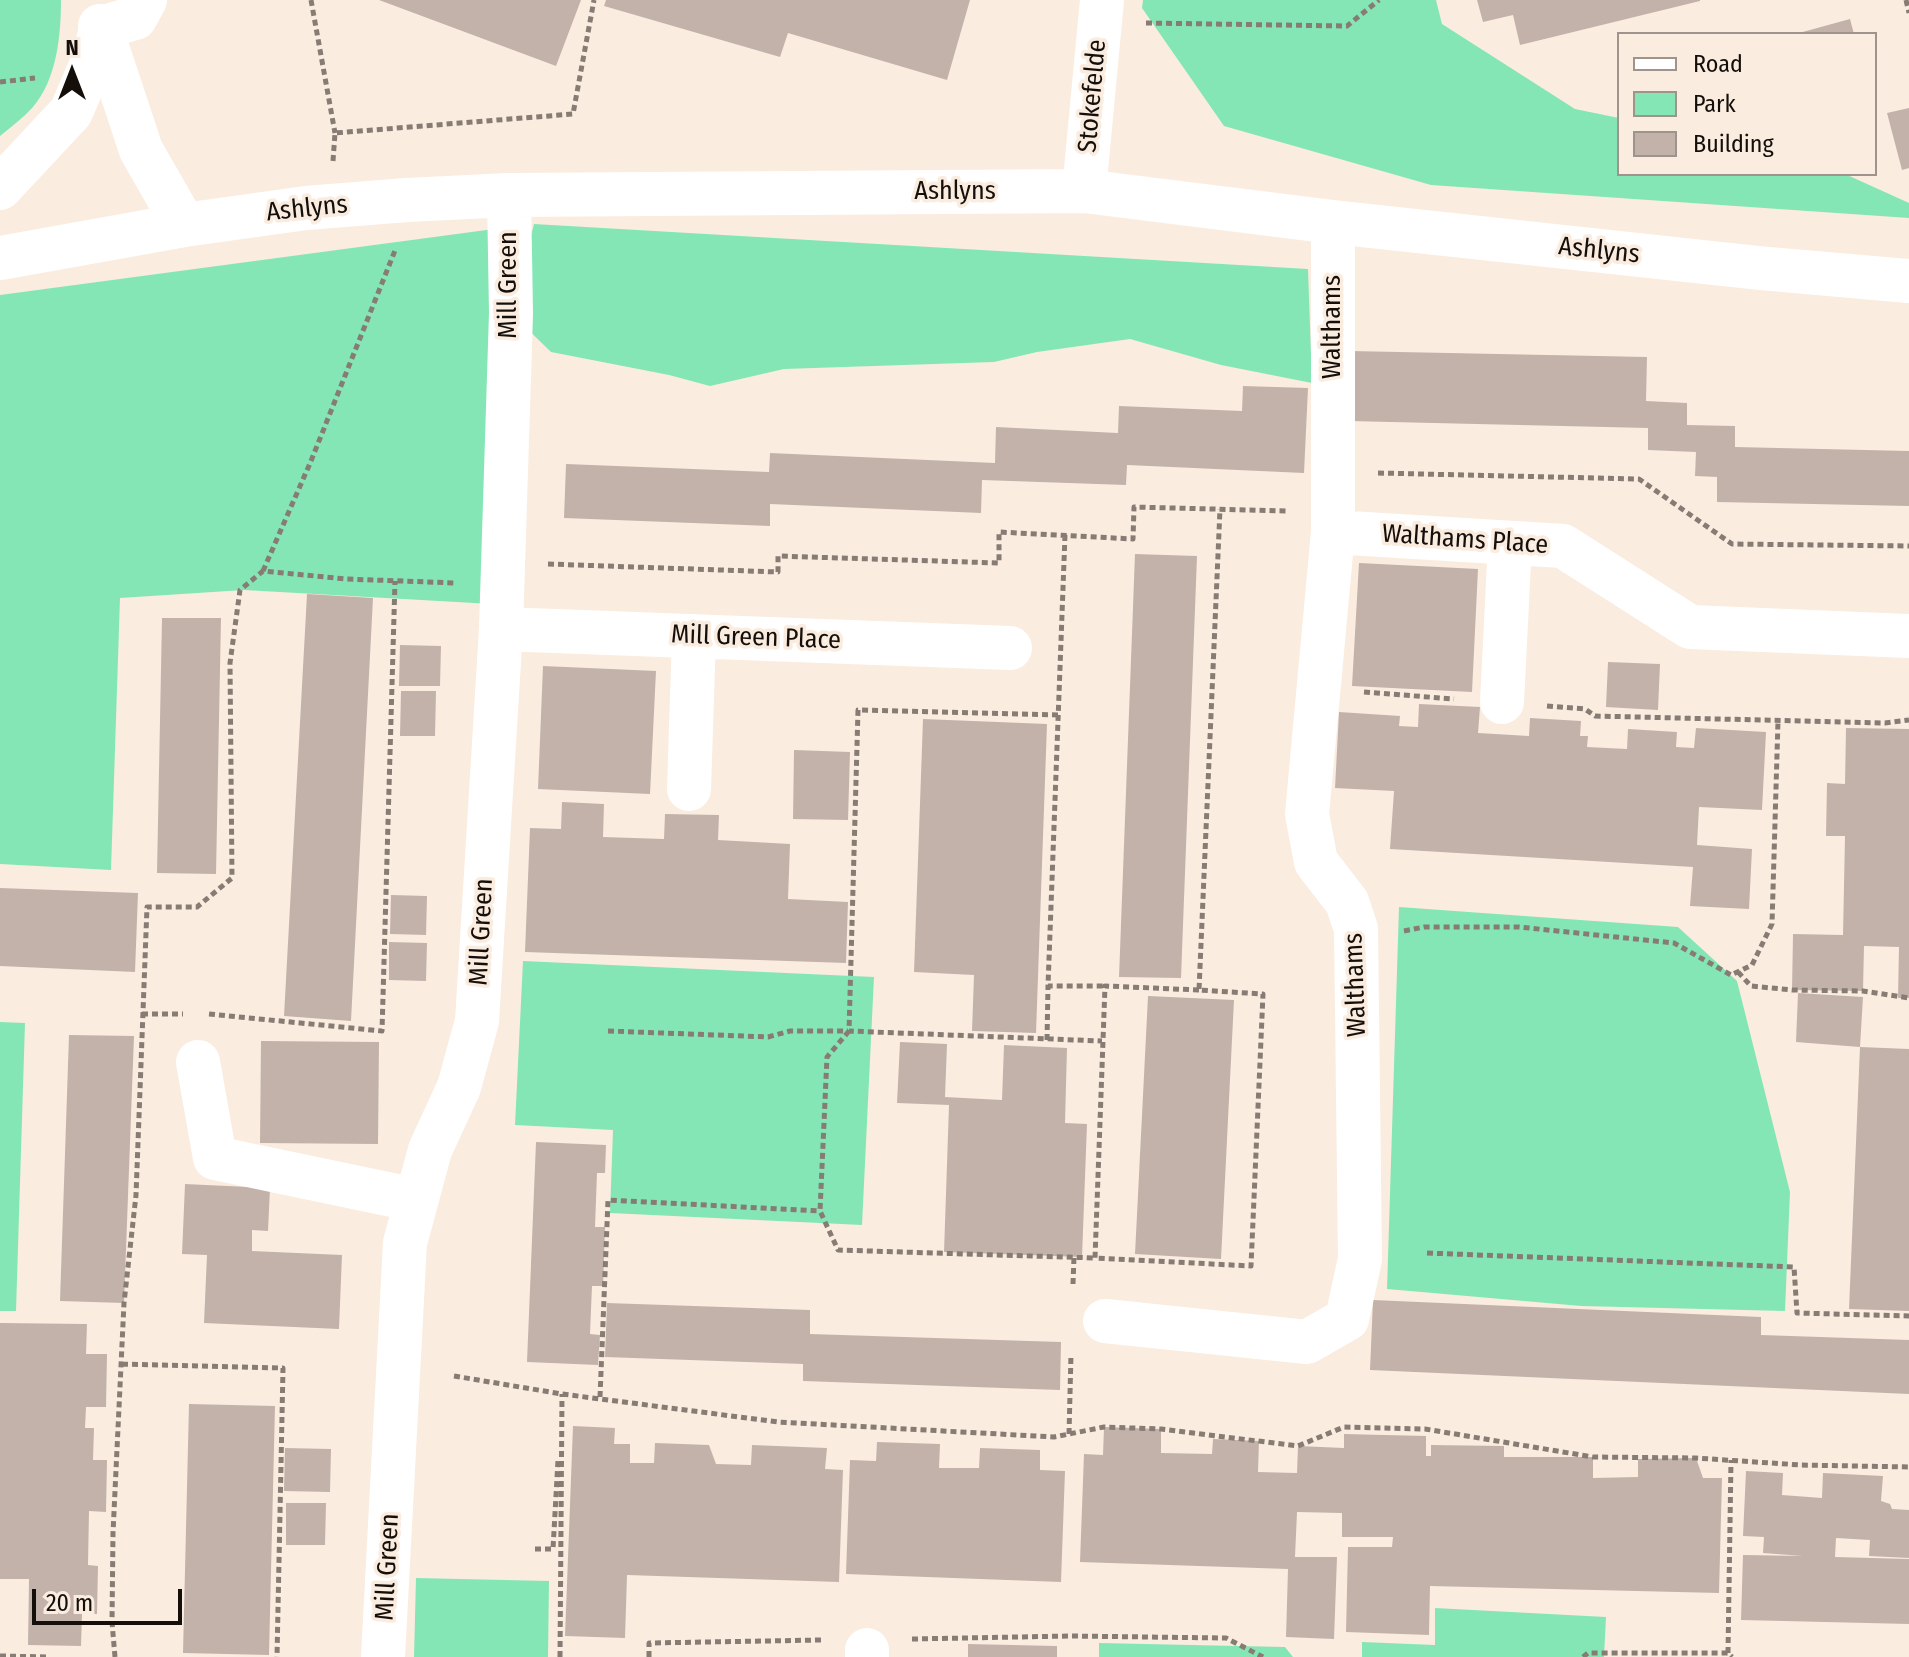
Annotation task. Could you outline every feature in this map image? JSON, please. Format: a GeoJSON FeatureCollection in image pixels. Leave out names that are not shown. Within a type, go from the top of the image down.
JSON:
{"type":"FeatureCollection","features":[{"type":"Feature","properties":{"kind":"street"},"geometry":{"type":"LineString","coordinates":[[98,14],[135,18],[145,0]]}},
{"type":"Feature","properties":{"kind":"street","name":"Stokefelde"},"geometry":{"type":"LineString","coordinates":[[1084,191],[1117,12]]}},
{"type":"Feature","properties":{"kind":"street"},"geometry":{"type":"LineString","coordinates":[[0,188],[71,112],[94,58],[98,14]]}},
{"type":"Feature","properties":{"kind":"street"},"geometry":{"type":"LineString","coordinates":[[98,14],[141,150],[184,225]]}},
{"type":"Feature","properties":{"kind":"street","name":"Ashlyns"},"geometry":{"type":"LineString","coordinates":[[0,258],[184,225],[306,208],[509,195],[1084,191],[1743,267],[1909,281]]}},
{"type":"Feature","properties":{"kind":"street","name":"Mill Green"},"geometry":{"type":"LineString","coordinates":[[383,1657],[405,1243],[430,1150],[459,1087],[477,1021],[501,629],[511,313],[509,195]]}},
{"type":"Feature","properties":{"kind":"street","name":"Walthams"},"geometry":{"type":"LineString","coordinates":[[1105,1321],[1307,1342],[1347,1319],[1360,1259],[1356,929],[1347,902],[1316,862],[1307,814],[1333,506],[1333,222]]}},
{"type":"Feature","properties":{"kind":"street","name":"Walthams Place"},"geometry":{"type":"LineString","coordinates":[[1333,506],[1510,543],[1563,546],[1690,627],[1909,636]]}},
{"type":"Feature","properties":{"kind":"street"},"geometry":{"type":"LineString","coordinates":[[1502,702],[1510,543]]}},
{"type":"Feature","properties":{"kind":"street","name":"Mill Green Place"},"geometry":{"type":"LineString","coordinates":[[501,629],[1010,648]]}},
{"type":"Feature","properties":{"kind":"street"},"geometry":{"type":"LineString","coordinates":[[689,789],[694,636]]}},
{"type":"Feature","properties":{"kind":"street"},"geometry":{"type":"LineString","coordinates":[[198,1062],[215,1158],[416,1200]]}},
{"type":"Feature","properties":{"kind":"path"},"geometry":{"type":"LineString","coordinates":[[311,0],[335,133],[332,170]]}},
{"type":"Feature","properties":{"kind":"path"},"geometry":{"type":"LineString","coordinates":[[335,133],[573,114],[594,0]]}},
{"type":"Feature","properties":{"kind":"path"},"geometry":{"type":"LineString","coordinates":[[1117,12],[1347,26],[1379,0]]}},
{"type":"Feature","properties":{"kind":"path"},"geometry":{"type":"LineString","coordinates":[[1906,0],[1909,13]]}},
{"type":"Feature","properties":{"kind":"path"},"geometry":{"type":"LineString","coordinates":[[115,1657],[112,1622],[113,1533],[124,1303],[136,1195],[147,907],[197,907],[232,878],[230,663],[240,590],[263,571],[311,461],[400,236]]}},
{"type":"Feature","properties":{"kind":"path"},"geometry":{"type":"LineString","coordinates":[[547,564],[778,572],[778,556],[999,563],[999,532],[1133,539],[1134,507],[1220,509],[1333,506],[1639,479],[1732,544],[1909,546]]}},
{"type":"Feature","properties":{"kind":"path"},"geometry":{"type":"LineString","coordinates":[[1199,990],[1220,509]]}},
{"type":"Feature","properties":{"kind":"path"},"geometry":{"type":"LineString","coordinates":[[1047,1040],[1065,535]]}},
{"type":"Feature","properties":{"kind":"path"},"geometry":{"type":"LineString","coordinates":[[263,571],[469,586]]}},
{"type":"Feature","properties":{"kind":"path"},"geometry":{"type":"LineString","coordinates":[[204,1014],[382,1031],[395,581]]}},
{"type":"Feature","properties":{"kind":"path"},"geometry":{"type":"LineString","coordinates":[[1048,986],[1263,994],[1251,1266],[838,1250],[820,1211],[827,1057],[849,1031],[858,710],[1058,715]]}},
{"type":"Feature","properties":{"kind":"path"},"geometry":{"type":"LineString","coordinates":[[1397,932],[1424,927],[1519,927],[1674,943],[1731,975],[1752,965],[1772,924],[1778,721],[1885,723],[1909,720]]}},
{"type":"Feature","properties":{"kind":"path"},"geometry":{"type":"LineString","coordinates":[[1738,972],[1751,986],[1863,991],[1909,998]]}},
{"type":"Feature","properties":{"kind":"path"},"geometry":{"type":"LineString","coordinates":[[1095,1258],[1105,986]]}},
{"type":"Feature","properties":{"kind":"path"},"geometry":{"type":"LineString","coordinates":[[142,1014],[188,1014]]}},
{"type":"Feature","properties":{"kind":"path"},"geometry":{"type":"LineString","coordinates":[[608,1031],[768,1037],[790,1031],[849,1031],[1103,1041]]}},
{"type":"Feature","properties":{"kind":"path"},"geometry":{"type":"LineString","coordinates":[[600,1397],[608,1200],[820,1211]]}},
{"type":"Feature","properties":{"kind":"path"},"geometry":{"type":"LineString","coordinates":[[1427,1253],[1794,1267],[1797,1313],[1909,1316]]}},
{"type":"Feature","properties":{"kind":"path"},"geometry":{"type":"LineString","coordinates":[[122,1364],[283,1368],[277,1657]]}},
{"type":"Feature","properties":{"kind":"path"},"geometry":{"type":"LineString","coordinates":[[454,1376],[562,1394],[778,1422],[1054,1437],[1104,1427],[1161,1429],[1298,1446],[1344,1427],[1425,1429],[1593,1457],[1909,1467]]}},
{"type":"Feature","properties":{"kind":"path"},"geometry":{"type":"LineString","coordinates":[[535,1549],[553,1549],[562,1394]]}},
{"type":"Feature","properties":{"kind":"path"},"geometry":{"type":"LineString","coordinates":[[560,1657],[562,1394]]}},
{"type":"Feature","properties":{"kind":"path"},"geometry":{"type":"LineString","coordinates":[[1583,1657],[1588,1653],[1730,1655],[1731,1460]]}},
{"type":"Feature","properties":{"kind":"path"},"geometry":{"type":"LineString","coordinates":[[1070,1636],[1226,1638],[1263,1657]]}},
{"type":"Feature","properties":{"kind":"path"},"geometry":{"type":"LineString","coordinates":[[0,1656],[49,1657]]}},
{"type":"Feature","properties":{"kind":"green space"},"geometry":{"type":"Polygon","coordinates":[[[0,0],[61,0],[58,42],[48,83],[33,107],[0,136],[0,0]]]}},
{"type":"Feature","properties":{"kind":"green space"},"geometry":{"type":"Polygon","coordinates":[[[1143,0],[1436,0],[1442,24],[1575,109],[1617,118],[1617,176],[1849,176],[1909,203],[1909,218],[1431,185],[1224,126],[1142,8],[1143,0]]]}},
{"type":"Feature","properties":{"kind":"green space"},"geometry":{"type":"Polygon","coordinates":[[[534,224],[1308,269],[1312,383],[1221,365],[1130,339],[1037,352],[994,362],[784,369],[710,386],[551,352],[511,313],[534,224]]]}},
{"type":"Feature","properties":{"kind":"green space"},"geometry":{"type":"Polygon","coordinates":[[[494,229],[492,604],[244,590],[120,598],[111,870],[0,864],[0,295],[494,229]]]}},
{"type":"Feature","properties":{"kind":"green space"},"geometry":{"type":"Polygon","coordinates":[[[1399,907],[1678,927],[1737,981],[1790,1192],[1785,1311],[1581,1306],[1387,1289],[1399,907]]]}},
{"type":"Feature","properties":{"kind":"green space"},"geometry":{"type":"Polygon","coordinates":[[[523,961],[874,977],[862,1225],[610,1213],[613,1130],[515,1125],[523,961]]]}},
{"type":"Feature","properties":{"kind":"green space"},"geometry":{"type":"Polygon","coordinates":[[[0,1022],[25,1023],[16,1311],[0,1311],[0,1022]]]}},
{"type":"Feature","properties":{"kind":"green space"},"geometry":{"type":"Polygon","coordinates":[[[416,1578],[549,1581],[548,1657],[414,1657],[416,1578]]]}},
{"type":"Feature","properties":{"kind":"green space"},"geometry":{"type":"Polygon","coordinates":[[[1435,1608],[1606,1617],[1604,1657],[1362,1657],[1362,1642],[1435,1645],[1435,1608]]]}},
{"type":"Feature","properties":{"kind":"green space"},"geometry":{"type":"Polygon","coordinates":[[[1099,1643],[1285,1647],[1293,1657],[1099,1657],[1099,1643]]]}},
{"type":"Feature","properties":{"kind":"building"},"geometry":{"type":"Polygon","coordinates":[[[379,0],[581,0],[556,66],[379,0]]]}},
{"type":"Feature","properties":{"kind":"building"},"geometry":{"type":"Polygon","coordinates":[[[606,0],[970,0],[947,80],[788,33],[780,57],[604,6],[606,0]]]}},
{"type":"Feature","properties":{"kind":"building"},"geometry":{"type":"Polygon","coordinates":[[[1477,0],[1700,1],[1520,45],[1513,15],[1483,22],[1477,0]]]}},
{"type":"Feature","properties":{"kind":"building"},"geometry":{"type":"Polygon","coordinates":[[[1850,19],[1853,32],[1803,32],[1850,19]]]}},
{"type":"Feature","properties":{"kind":"building"},"geometry":{"type":"Polygon","coordinates":[[[1909,108],[1909,168],[1902,170],[1887,113],[1909,108]]]}},
{"type":"Feature","properties":{"kind":"building"},"geometry":{"type":"Polygon","coordinates":[[[1350,351],[1647,357],[1646,401],[1687,403],[1687,425],[1735,426],[1735,447],[1909,451],[1909,506],[1717,502],[1717,477],[1695,476],[1696,452],[1648,450],[1648,428],[1348,421],[1350,351]]]}},
{"type":"Feature","properties":{"kind":"building"},"geometry":{"type":"Polygon","coordinates":[[[1243,386],[1308,388],[1304,473],[1127,465],[1126,485],[982,480],[981,513],[770,504],[770,526],[564,518],[566,464],[769,472],[770,453],[995,463],[996,427],[1118,433],[1119,406],[1242,411],[1243,386]]]}},
{"type":"Feature","properties":{"kind":"building"},"geometry":{"type":"Polygon","coordinates":[[[1135,554],[1197,556],[1181,978],[1119,977],[1135,554]]]}},
{"type":"Feature","properties":{"kind":"building"},"geometry":{"type":"Polygon","coordinates":[[[1359,563],[1478,569],[1472,692],[1352,686],[1359,563]]]}},
{"type":"Feature","properties":{"kind":"building"},"geometry":{"type":"Polygon","coordinates":[[[307,594],[373,598],[351,1021],[284,1016],[307,594]]]}},
{"type":"Feature","properties":{"kind":"building"},"geometry":{"type":"Polygon","coordinates":[[[162,618],[221,618],[216,874],[157,873],[162,618]]]}},
{"type":"Feature","properties":{"kind":"building"},"geometry":{"type":"Polygon","coordinates":[[[400,645],[441,646],[440,686],[399,686],[400,645]]]}},
{"type":"Feature","properties":{"kind":"building"},"geometry":{"type":"Polygon","coordinates":[[[1608,662],[1660,664],[1658,710],[1606,707],[1608,662]]]}},
{"type":"Feature","properties":{"kind":"building"},"geometry":{"type":"Polygon","coordinates":[[[543,666],[656,671],[650,794],[538,789],[543,666]]]}},
{"type":"Feature","properties":{"kind":"building"},"geometry":{"type":"Polygon","coordinates":[[[401,691],[436,691],[435,736],[400,736],[401,691]]]}},
{"type":"Feature","properties":{"kind":"building"},"geometry":{"type":"Polygon","coordinates":[[[1419,704],[1480,707],[1478,733],[1529,736],[1530,718],[1581,721],[1580,736],[1588,736],[1587,747],[1627,749],[1628,729],[1677,732],[1676,747],[1694,748],[1696,728],[1766,732],[1762,810],[1699,807],[1697,845],[1752,849],[1749,909],[1690,906],[1693,867],[1390,849],[1394,791],[1335,788],[1339,712],[1400,716],[1399,726],[1418,727],[1419,704]]]}},
{"type":"Feature","properties":{"kind":"building"},"geometry":{"type":"Polygon","coordinates":[[[923,719],[1047,724],[1036,1033],[972,1031],[974,975],[914,972],[923,719]]]}},
{"type":"Feature","properties":{"kind":"building"},"geometry":{"type":"Polygon","coordinates":[[[1846,728],[1909,729],[1909,998],[1898,998],[1899,947],[1864,946],[1863,991],[1792,990],[1793,934],[1843,935],[1845,836],[1826,836],[1827,783],[1845,784],[1846,728]]]}},
{"type":"Feature","properties":{"kind":"building"},"geometry":{"type":"Polygon","coordinates":[[[794,750],[850,752],[848,820],[793,819],[794,750]]]}},
{"type":"Feature","properties":{"kind":"building"},"geometry":{"type":"Polygon","coordinates":[[[562,802],[604,804],[603,837],[664,839],[665,814],[719,815],[718,840],[790,844],[788,899],[848,902],[846,963],[525,952],[530,828],[561,829],[562,802]]]}},
{"type":"Feature","properties":{"kind":"building"},"geometry":{"type":"Polygon","coordinates":[[[0,888],[138,893],[135,972],[0,966],[0,888]]]}},
{"type":"Feature","properties":{"kind":"building"},"geometry":{"type":"Polygon","coordinates":[[[391,895],[427,896],[426,935],[390,934],[391,895]]]}},
{"type":"Feature","properties":{"kind":"building"},"geometry":{"type":"Polygon","coordinates":[[[389,942],[427,943],[426,981],[389,980],[389,942]]]}},
{"type":"Feature","properties":{"kind":"building"},"geometry":{"type":"Polygon","coordinates":[[[1798,993],[1863,997],[1860,1047],[1796,1042],[1798,993]]]}},
{"type":"Feature","properties":{"kind":"building"},"geometry":{"type":"Polygon","coordinates":[[[1148,996],[1234,1000],[1221,1259],[1135,1254],[1148,996]]]}},
{"type":"Feature","properties":{"kind":"building"},"geometry":{"type":"Polygon","coordinates":[[[69,1035],[134,1036],[124,1303],[60,1301],[69,1035]]]}},
{"type":"Feature","properties":{"kind":"building"},"geometry":{"type":"Polygon","coordinates":[[[261,1041],[379,1042],[378,1144],[260,1143],[261,1041]]]}},
{"type":"Feature","properties":{"kind":"building"},"geometry":{"type":"Polygon","coordinates":[[[900,1042],[947,1044],[945,1097],[1002,1100],[1004,1045],[1067,1048],[1065,1123],[1087,1124],[1082,1257],[944,1252],[949,1105],[897,1103],[900,1042]]]}},
{"type":"Feature","properties":{"kind":"building"},"geometry":{"type":"Polygon","coordinates":[[[1860,1047],[1909,1049],[1909,1311],[1849,1309],[1860,1047]]]}},
{"type":"Feature","properties":{"kind":"building"},"geometry":{"type":"Polygon","coordinates":[[[536,1142],[606,1145],[605,1173],[597,1173],[595,1227],[605,1227],[603,1286],[592,1286],[590,1334],[600,1335],[598,1365],[527,1362],[536,1142]]]}},
{"type":"Feature","properties":{"kind":"building"},"geometry":{"type":"Polygon","coordinates":[[[185,1184],[270,1188],[268,1231],[252,1230],[252,1251],[342,1255],[339,1329],[204,1323],[207,1255],[182,1254],[185,1184]]]}},
{"type":"Feature","properties":{"kind":"building"},"geometry":{"type":"Polygon","coordinates":[[[1373,1300],[1761,1317],[1761,1335],[1909,1340],[1909,1394],[1370,1370],[1373,1300]]]}},
{"type":"Feature","properties":{"kind":"building"},"geometry":{"type":"Polygon","coordinates":[[[607,1303],[810,1310],[810,1334],[1061,1342],[1060,1390],[803,1381],[803,1364],[605,1357],[607,1303]]]}},
{"type":"Feature","properties":{"kind":"building"},"geometry":{"type":"Polygon","coordinates":[[[0,1323],[87,1324],[86,1354],[107,1354],[106,1407],[86,1407],[85,1428],[94,1428],[93,1460],[107,1460],[106,1512],[89,1511],[88,1565],[98,1566],[97,1614],[82,1614],[81,1646],[28,1645],[29,1579],[0,1579],[0,1323]]]}},
{"type":"Feature","properties":{"kind":"building"},"geometry":{"type":"Polygon","coordinates":[[[189,1404],[275,1406],[269,1655],[183,1653],[189,1404]]]}},
{"type":"Feature","properties":{"kind":"building"},"geometry":{"type":"Polygon","coordinates":[[[573,1426],[615,1428],[614,1444],[630,1444],[630,1463],[654,1463],[655,1443],[709,1445],[716,1464],[751,1465],[752,1445],[827,1448],[825,1469],[843,1470],[839,1582],[627,1575],[625,1638],[565,1636],[573,1426]]]}},
{"type":"Feature","properties":{"kind":"building"},"geometry":{"type":"Polygon","coordinates":[[[1104,1427],[1161,1429],[1161,1453],[1212,1454],[1213,1439],[1259,1441],[1258,1472],[1297,1473],[1298,1446],[1344,1448],[1344,1434],[1426,1436],[1426,1456],[1431,1456],[1431,1445],[1504,1446],[1504,1457],[1593,1457],[1593,1478],[1638,1477],[1638,1459],[1696,1458],[1703,1478],[1722,1478],[1719,1593],[1430,1586],[1429,1635],[1346,1632],[1348,1547],[1392,1547],[1393,1537],[1342,1537],[1342,1513],[1297,1512],[1295,1557],[1337,1557],[1334,1639],[1286,1637],[1288,1569],[1080,1562],[1084,1454],[1103,1455],[1104,1427]]]}},
{"type":"Feature","properties":{"kind":"building"},"geometry":{"type":"Polygon","coordinates":[[[877,1442],[940,1444],[939,1468],[979,1468],[980,1448],[1040,1450],[1040,1470],[1065,1471],[1061,1582],[846,1574],[850,1460],[876,1461],[877,1442]]]}},
{"type":"Feature","properties":{"kind":"building"},"geometry":{"type":"Polygon","coordinates":[[[285,1448],[331,1449],[330,1492],[284,1491],[285,1448]]]}},
{"type":"Feature","properties":{"kind":"building"},"geometry":{"type":"Polygon","coordinates":[[[1746,1471],[1783,1473],[1782,1495],[1822,1498],[1823,1473],[1883,1476],[1881,1501],[1890,1504],[1892,1509],[1909,1510],[1909,1558],[1869,1556],[1870,1540],[1836,1538],[1835,1557],[1909,1559],[1909,1624],[1741,1620],[1743,1555],[1803,1556],[1763,1553],[1764,1537],[1743,1536],[1746,1471]]]}},
{"type":"Feature","properties":{"kind":"building"},"geometry":{"type":"Polygon","coordinates":[[[286,1503],[326,1503],[325,1545],[286,1545],[286,1503]]]}},
{"type":"Feature","properties":{"kind":"building"},"geometry":{"type":"Polygon","coordinates":[[[968,1644],[1057,1646],[1057,1657],[968,1657],[968,1644]]]}}]}
